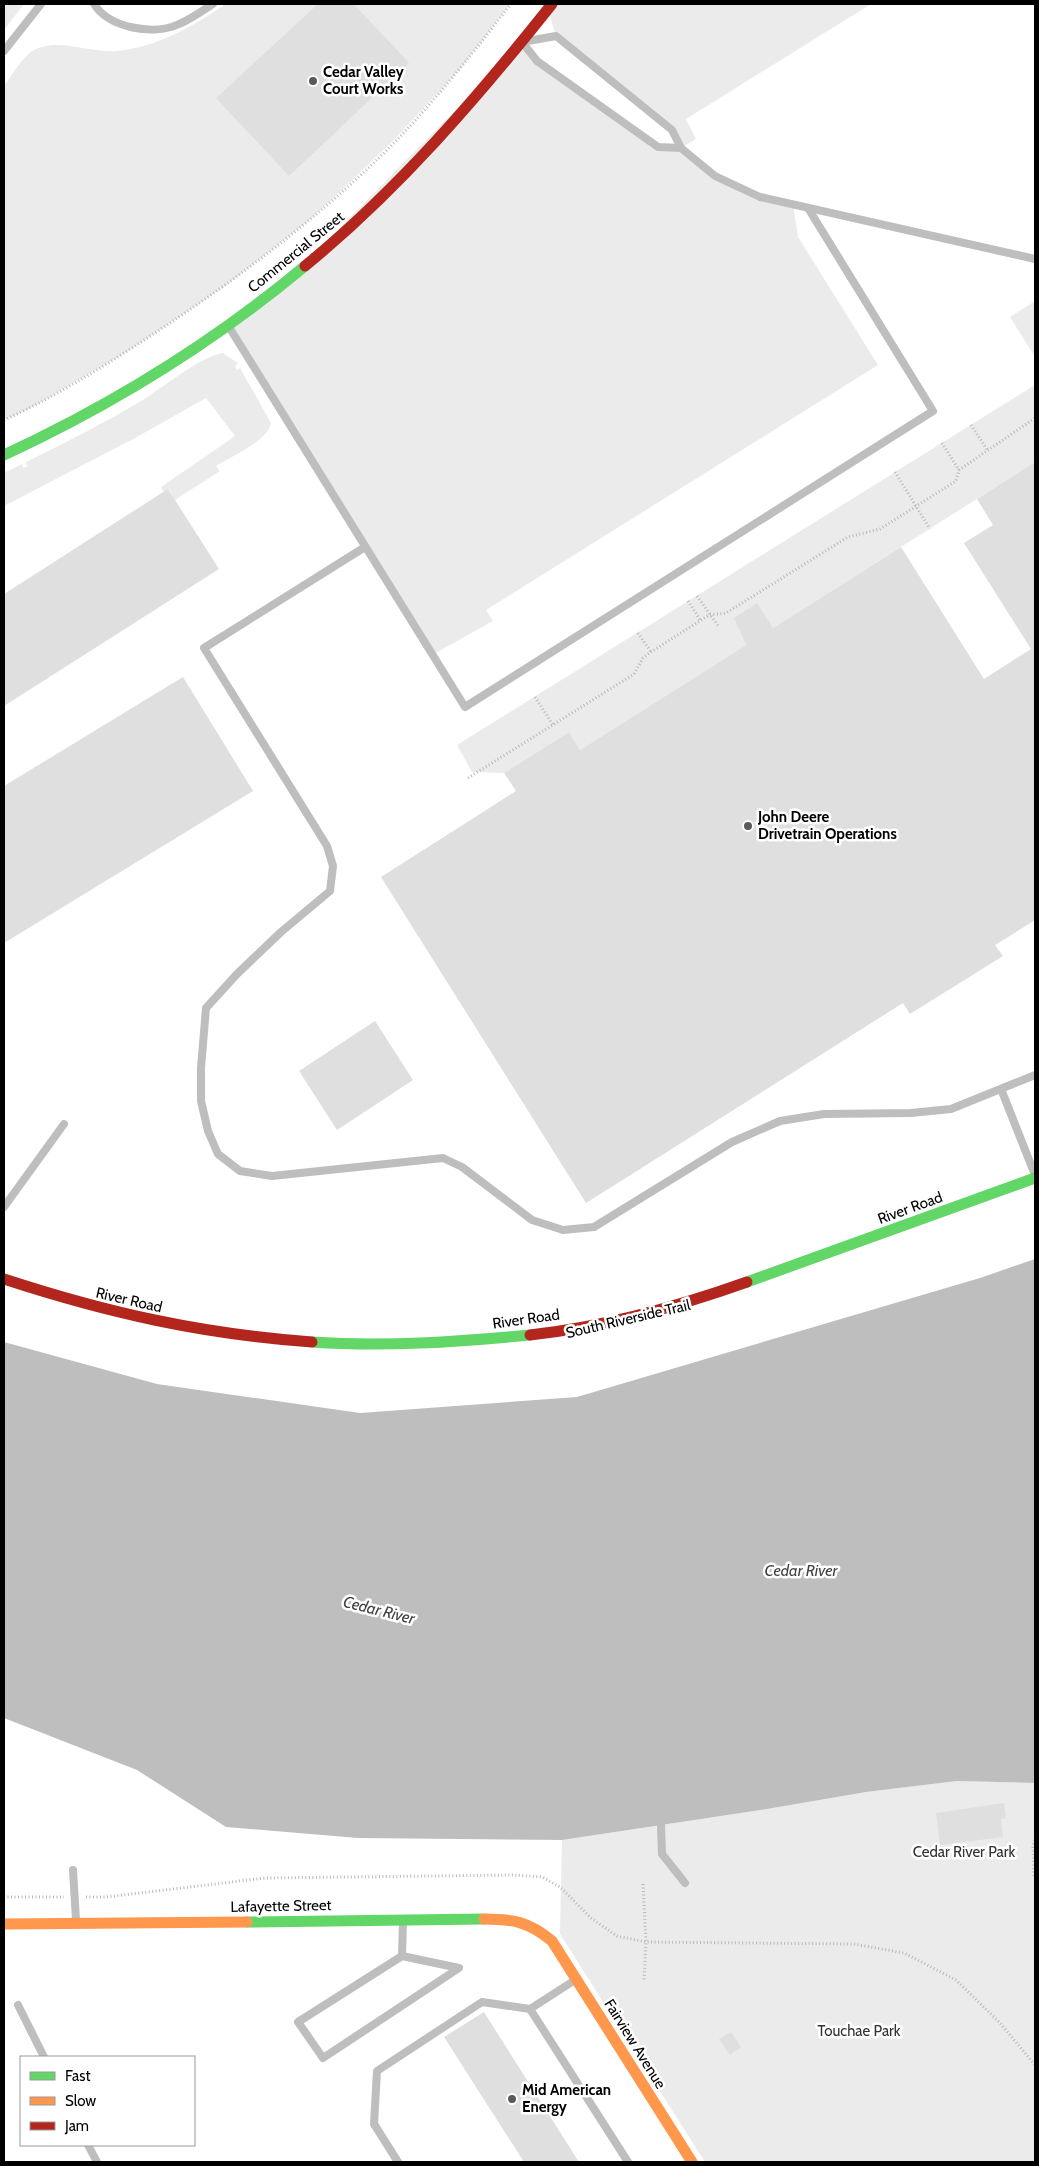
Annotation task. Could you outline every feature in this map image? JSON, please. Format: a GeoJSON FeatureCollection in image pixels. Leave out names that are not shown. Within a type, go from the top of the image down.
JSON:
{"type":"FeatureCollection","features":[{"type":"Feature","properties":{"kind":"street","name":"Commercial Street"},"geometry":{"type":"LineString","coordinates":[[4,455],[64,426],[137,386],[228,325],[289,280],[347,232],[409,170],[494,76],[552,4]]}},
{"type":"Feature","properties":{"kind":"street","name":"River Road"},"geometry":{"type":"LineString","coordinates":[[4,1279],[80,1304],[136,1318],[249,1337],[364,1345],[479,1341],[593,1325],[705,1297],[1035,1177]]}},
{"type":"Feature","properties":{"kind":"street","name":"Lafayette Street"},"geometry":{"type":"LineString","coordinates":[[4,1924],[508,1919],[524,1922],[535,1928],[552,1942]]}},
{"type":"Feature","properties":{"kind":"street","name":"Fairview Avenue"},"geometry":{"type":"LineString","coordinates":[[552,1942],[692,2162]]}},
{"type":"Feature","properties":{"kind":"lane"},"geometry":{"type":"LineString","coordinates":[[4,51],[41,4]]}},
{"type":"Feature","properties":{"kind":"lane"},"geometry":{"type":"LineString","coordinates":[[94,4],[99,12],[120,24],[153,30],[178,25],[213,4]]}},
{"type":"Feature","properties":{"kind":"lane"},"geometry":{"type":"LineString","coordinates":[[680,148],[658,147],[537,61],[522,42],[556,36],[672,130],[680,148],[715,176],[760,197],[1035,259]]}},
{"type":"Feature","properties":{"kind":"lane"},"geometry":{"type":"LineString","coordinates":[[228,325],[465,707],[933,411],[808,208]]}},
{"type":"Feature","properties":{"kind":"lane"},"geometry":{"type":"LineString","coordinates":[[366,547],[204,648],[327,846],[333,866],[330,891],[275,938],[237,974],[206,1008],[201,1068],[201,1101],[208,1131],[218,1154],[240,1171],[272,1176],[443,1158],[462,1167],[532,1220],[563,1230],[594,1227],[732,1142],[780,1121],[824,1114],[911,1113],[951,1109],[1035,1075]]}},
{"type":"Feature","properties":{"kind":"lane"},"geometry":{"type":"LineString","coordinates":[[1001,1089],[1035,1177]]}},
{"type":"Feature","properties":{"kind":"lane"},"geometry":{"type":"LineString","coordinates":[[4,1207],[64,1124]]}},
{"type":"Feature","properties":{"kind":"lane"},"geometry":{"type":"LineString","coordinates":[[661,1825],[662,1854],[685,1883]]}},
{"type":"Feature","properties":{"kind":"lane"},"geometry":{"type":"LineString","coordinates":[[73,1870],[76,1924]]}},
{"type":"Feature","properties":{"kind":"lane"},"geometry":{"type":"LineString","coordinates":[[402,1956],[403,1920]]}},
{"type":"Feature","properties":{"kind":"lane"},"geometry":{"type":"LineString","coordinates":[[402,1956],[459,1968],[323,2058],[298,2022],[402,1956]]}},
{"type":"Feature","properties":{"kind":"lane"},"geometry":{"type":"LineString","coordinates":[[398,2162],[374,2124],[377,2071],[482,2002],[530,2009],[576,1979]]}},
{"type":"Feature","properties":{"kind":"lane"},"geometry":{"type":"LineString","coordinates":[[18,2005],[44,2056]]}},
{"type":"Feature","properties":{"kind":"lane"},"geometry":{"type":"LineString","coordinates":[[530,2009],[628,2162]]}},
{"type":"Feature","properties":{"kind":"lane"},"geometry":{"type":"LineString","coordinates":[[88,2146],[96,2162]]}},
{"type":"Feature","properties":{"kind":"path"},"geometry":{"type":"LineString","coordinates":[[4,420],[27,410],[125,353],[224,287],[312,218],[386,150],[460,69],[511,4]]}},
{"type":"Feature","properties":{"kind":"path"},"geometry":{"type":"LineString","coordinates":[[468,778],[634,674],[643,658],[709,614],[726,613],[848,536],[880,529],[956,481],[959,470],[1035,418]]}},
{"type":"Feature","properties":{"kind":"path"},"geometry":{"type":"LineString","coordinates":[[971,425],[988,451]]}},
{"type":"Feature","properties":{"kind":"path"},"geometry":{"type":"LineString","coordinates":[[942,443],[959,470]]}},
{"type":"Feature","properties":{"kind":"path"},"geometry":{"type":"LineString","coordinates":[[895,472],[930,528]]}},
{"type":"Feature","properties":{"kind":"path"},"geometry":{"type":"LineString","coordinates":[[697,596],[719,627]]}},
{"type":"Feature","properties":{"kind":"path"},"geometry":{"type":"LineString","coordinates":[[688,602],[700,620]]}},
{"type":"Feature","properties":{"kind":"path"},"geometry":{"type":"LineString","coordinates":[[638,633],[651,652]]}},
{"type":"Feature","properties":{"kind":"path"},"geometry":{"type":"LineString","coordinates":[[535,697],[553,725]]}},
{"type":"Feature","properties":{"kind":"path"},"geometry":{"type":"LineString","coordinates":[[1034,1876],[1033,1845],[1035,1840]]}},
{"type":"Feature","properties":{"kind":"path"},"geometry":{"type":"LineString","coordinates":[[643,1884],[646,1942],[644,1981]]}},
{"type":"Feature","properties":{"kind":"green space"},"geometry":{"type":"Polygon","coordinates":[[[4,4],[24,4],[4,30],[4,4]]]}},
{"type":"Feature","properties":{"kind":"green space"},"geometry":{"type":"Polygon","coordinates":[[[226,4],[510,4],[460,69],[390,144],[312,218],[224,287],[125,353],[27,410],[4,420],[4,86],[23,60],[36,49],[45,46],[65,45],[107,51],[131,49],[174,35],[226,4]]]}},
{"type":"Feature","properties":{"kind":"green space"},"geometry":{"type":"Polygon","coordinates":[[[552,4],[871,4],[686,119],[696,139],[681,148],[715,176],[761,195],[793,204],[798,237],[878,365],[486,610],[493,621],[432,655],[228,325],[289,280],[522,42],[537,61],[658,147],[680,148],[671,130],[556,36],[548,10],[552,4]]]}},
{"type":"Feature","properties":{"kind":"green space"},"geometry":{"type":"Polygon","coordinates":[[[1035,301],[1035,357],[1010,317],[1035,301]]]}},
{"type":"Feature","properties":{"kind":"green space"},"geometry":{"type":"Polygon","coordinates":[[[223,353],[238,363],[235,366],[237,370],[240,368],[271,423],[268,430],[256,442],[216,466],[220,471],[175,500],[169,489],[164,492],[161,487],[235,436],[206,398],[135,438],[4,506],[4,473],[22,464],[23,468],[27,467],[26,462],[127,409],[204,360],[223,353]]]}},
{"type":"Feature","properties":{"kind":"green space"},"geometry":{"type":"Polygon","coordinates":[[[1035,385],[1035,462],[773,628],[757,604],[735,618],[746,645],[580,750],[569,732],[504,773],[472,772],[457,745],[1035,385]]]}},
{"type":"Feature","properties":{"kind":"green space","name":"Touchae Park"},"geometry":{"type":"Polygon","coordinates":[[[957,1781],[1035,1783],[1035,2162],[705,2162],[560,1934],[562,1840],[866,1792],[957,1781]]]}},
{"type":"Feature","properties":{"kind":"water","name":"Cedar River"},"geometry":{"type":"Polygon","coordinates":[[[1035,1259],[1035,1783],[957,1781],[866,1792],[562,1840],[358,1838],[226,1827],[137,1770],[4,1718],[4,1342],[157,1384],[360,1413],[577,1397],[980,1278],[1035,1259]]]}},
{"type":"Feature","properties":{"kind":"building","name":"Cedar Valley Court Works"},"geometry":{"type":"Polygon","coordinates":[[[318,4],[354,4],[409,63],[289,176],[216,98],[318,4]]]}},
{"type":"Feature","properties":{"kind":"building","name":"John Deere Drivetrain Operations"},"geometry":{"type":"Polygon","coordinates":[[[1035,462],[1035,920],[995,945],[1003,956],[910,1014],[903,1003],[586,1203],[381,877],[516,791],[504,773],[569,732],[580,750],[746,645],[734,618],[757,603],[773,628],[901,547],[984,679],[1031,649],[964,543],[993,525],[977,499],[1035,462]]]}},
{"type":"Feature","properties":{"kind":"building"},"geometry":{"type":"Polygon","coordinates":[[[168,489],[219,569],[4,706],[4,594],[168,489]]]}},
{"type":"Feature","properties":{"kind":"building"},"geometry":{"type":"Polygon","coordinates":[[[183,677],[253,791],[4,943],[4,786],[183,677]]]}},
{"type":"Feature","properties":{"kind":"building"},"geometry":{"type":"Polygon","coordinates":[[[375,1021],[413,1080],[337,1130],[299,1071],[375,1021]]]}},
{"type":"Feature","properties":{"kind":"building"},"geometry":{"type":"Polygon","coordinates":[[[1004,1803],[1006,1818],[1001,1819],[1003,1837],[940,1845],[936,1813],[1004,1803]]]}},
{"type":"Feature","properties":{"kind":"building","name":"Mid American Energy"},"geometry":{"type":"Polygon","coordinates":[[[484,2012],[579,2162],[524,2162],[444,2037],[484,2012]]]}},
{"type":"Feature","properties":{"kind":"building"},"geometry":{"type":"Polygon","coordinates":[[[731,2032],[741,2047],[730,2055],[719,2039],[731,2032]]]}},
{"type":"Feature","properties":{"kind":"traffic: fast"},"geometry":{"type":"LineString","coordinates":[[4,455],[84,415],[161,370],[235,321],[305,266]]}},
{"type":"Feature","properties":{"kind":"traffic: fast"},"geometry":{"type":"LineString","coordinates":[[747,1282],[1035,1178]]}},
{"type":"Feature","properties":{"kind":"traffic: fast"},"geometry":{"type":"LineString","coordinates":[[312,1342],[421,1343],[530,1335]]}},
{"type":"Feature","properties":{"kind":"traffic: fast"},"geometry":{"type":"LineString","coordinates":[[247,1922],[484,1919]]}},
{"type":"Feature","properties":{"kind":"traffic: slow"},"geometry":{"type":"LineString","coordinates":[[484,1919],[521,1923],[552,1941],[692,2162]]}},
{"type":"Feature","properties":{"kind":"traffic: slow"},"geometry":{"type":"LineString","coordinates":[[4,1924],[247,1922]]}},
{"type":"Feature","properties":{"kind":"traffic: jam"},"geometry":{"type":"LineString","coordinates":[[305,266],[372,206],[435,142],[495,74],[552,4]]}},
{"type":"Feature","properties":{"kind":"traffic: jam"},"geometry":{"type":"LineString","coordinates":[[4,1279],[118,1312],[194,1328],[312,1342]]}},
{"type":"Feature","properties":{"kind":"traffic: jam"},"geometry":{"type":"LineString","coordinates":[[530,1335],[585,1327],[640,1315],[694,1300],[747,1282]]}},
{"type":"Feature","properties":{"kind":"place","name":"Cedar Valley Court Works"},"geometry":{"type":"Point","coordinates":[313,81]}},
{"type":"Feature","properties":{"kind":"place","name":"John Deere Drivetrain Operations"},"geometry":{"type":"Point","coordinates":[748,826]}},
{"type":"Feature","properties":{"kind":"place","name":"Mid American Energy"},"geometry":{"type":"Point","coordinates":[512,2099]}},
{"type":"Feature","properties":{"kind":"park label","name":"Cedar River Park"},"geometry":{"type":"Point","coordinates":[964,1852]}}]}
